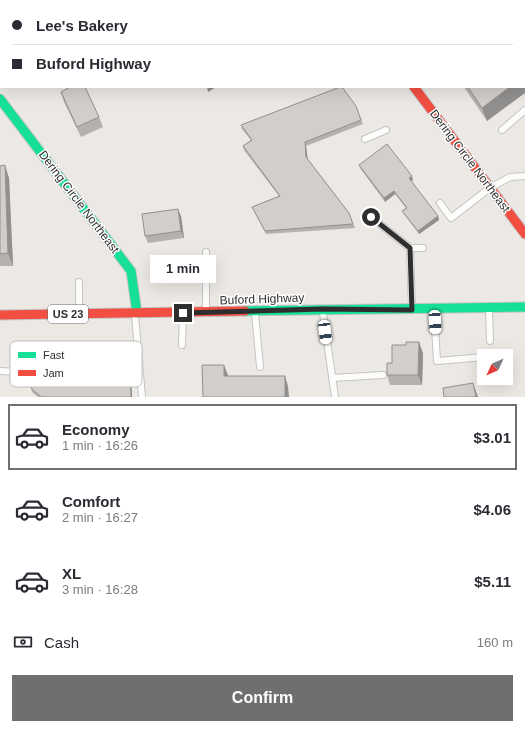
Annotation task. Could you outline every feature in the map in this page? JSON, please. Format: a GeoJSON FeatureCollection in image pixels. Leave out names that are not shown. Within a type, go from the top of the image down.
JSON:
{"type":"FeatureCollection","features":[{"type":"Feature","properties":{"kind":"main road","name":"Dering Circle Northeast"},"geometry":{"type":"LineString","coordinates":[[415,88],[525,234]]}},
{"type":"Feature","properties":{"kind":"main road","name":"Dering Circle Northeast"},"geometry":{"type":"LineString","coordinates":[[0,99],[131,270],[136,313]]}},
{"type":"Feature","properties":{"kind":"main road","name":"Buford Highway"},"geometry":{"type":"LineString","coordinates":[[0,315],[255,312],[323,309],[412,310],[488,306],[525,307]]}},
{"type":"Feature","properties":{"kind":"lane"},"geometry":{"type":"LineString","coordinates":[[502,130],[525,110]]}},
{"type":"Feature","properties":{"kind":"lane"},"geometry":{"type":"LineString","coordinates":[[366,139],[386,130]]}},
{"type":"Feature","properties":{"kind":"lane"},"geometry":{"type":"LineString","coordinates":[[440,203],[451,218],[490,188],[510,176],[525,176]]}},
{"type":"Feature","properties":{"kind":"lane"},"geometry":{"type":"LineString","coordinates":[[371,217],[410,248],[423,248]]}},
{"type":"Feature","properties":{"kind":"lane"},"geometry":{"type":"LineString","coordinates":[[410,248],[412,310]]}},
{"type":"Feature","properties":{"kind":"lane"},"geometry":{"type":"LineString","coordinates":[[206,252],[206,312]]}},
{"type":"Feature","properties":{"kind":"lane"},"geometry":{"type":"LineString","coordinates":[[79,282],[79,314]]}},
{"type":"Feature","properties":{"kind":"lane"},"geometry":{"type":"LineString","coordinates":[[488,306],[490,341]]}},
{"type":"Feature","properties":{"kind":"lane"},"geometry":{"type":"LineString","coordinates":[[323,309],[335,397]]}},
{"type":"Feature","properties":{"kind":"lane"},"geometry":{"type":"LineString","coordinates":[[434,309],[436,361],[477,358]]}},
{"type":"Feature","properties":{"kind":"lane"},"geometry":{"type":"LineString","coordinates":[[255,312],[260,367]]}},
{"type":"Feature","properties":{"kind":"lane"},"geometry":{"type":"LineString","coordinates":[[136,313],[138,341]]}},
{"type":"Feature","properties":{"kind":"lane"},"geometry":{"type":"LineString","coordinates":[[182,345],[183,313]]}},
{"type":"Feature","properties":{"kind":"lane"},"geometry":{"type":"LineString","coordinates":[[0,371],[10,372]]}},
{"type":"Feature","properties":{"kind":"lane"},"geometry":{"type":"LineString","coordinates":[[332,378],[383,375]]}},
{"type":"Feature","properties":{"kind":"lane"},"geometry":{"type":"LineString","coordinates":[[141,387],[142,397]]}},
{"type":"Feature","properties":{"kind":"building"},"geometry":{"type":"Polygon","coordinates":[[[68,88],[85,88],[99,117],[77,127],[61,92],[68,88]]]}},
{"type":"Feature","properties":{"kind":"building"},"geometry":{"type":"Polygon","coordinates":[[[337,88],[343,88],[356,106],[361,120],[305,142],[306,157],[349,213],[353,224],[265,231],[252,207],[280,196],[243,146],[252,140],[241,125],[337,88]]]}},
{"type":"Feature","properties":{"kind":"building"},"geometry":{"type":"Polygon","coordinates":[[[469,88],[509,88],[482,108],[469,88]]]}},
{"type":"Feature","properties":{"kind":"building"},"geometry":{"type":"Polygon","coordinates":[[[387,144],[412,176],[409,178],[438,216],[418,231],[402,211],[407,208],[394,191],[384,198],[359,165],[387,144]]]}},
{"type":"Feature","properties":{"kind":"building"},"geometry":{"type":"Polygon","coordinates":[[[5,165],[8,253],[0,254],[0,166],[5,165]]]}},
{"type":"Feature","properties":{"kind":"building"},"geometry":{"type":"Polygon","coordinates":[[[178,209],[181,231],[145,236],[142,214],[178,209]]]}},
{"type":"Feature","properties":{"kind":"building"},"geometry":{"type":"Polygon","coordinates":[[[406,342],[419,342],[418,375],[387,375],[387,363],[392,363],[392,345],[406,345],[406,342]]]}},
{"type":"Feature","properties":{"kind":"building"},"geometry":{"type":"Polygon","coordinates":[[[202,365],[224,365],[224,376],[285,376],[285,397],[203,397],[202,365]]]}},
{"type":"Feature","properties":{"kind":"building"},"geometry":{"type":"Polygon","coordinates":[[[473,383],[476,397],[444,397],[443,388],[473,383]]]}},
{"type":"Feature","properties":{"kind":"building"},"geometry":{"type":"Polygon","coordinates":[[[131,387],[131,397],[41,397],[31,388],[131,387]]]}},
{"type":"Feature","properties":{"kind":"traffic: fast"},"geometry":{"type":"LineString","coordinates":[[0,99],[131,271],[137,313]]}},
{"type":"Feature","properties":{"kind":"traffic: fast"},"geometry":{"type":"LineString","coordinates":[[245,311],[525,307]]}},
{"type":"Feature","properties":{"kind":"traffic: jam"},"geometry":{"type":"LineString","coordinates":[[415,88],[525,234]]}},
{"type":"Feature","properties":{"kind":"traffic: jam"},"geometry":{"type":"LineString","coordinates":[[0,315],[245,311]]}},
{"type":"Feature","properties":{"kind":"route"},"geometry":{"type":"LineString","coordinates":[[183,313],[323,309],[412,310],[410,248],[371,217]]}}]}
